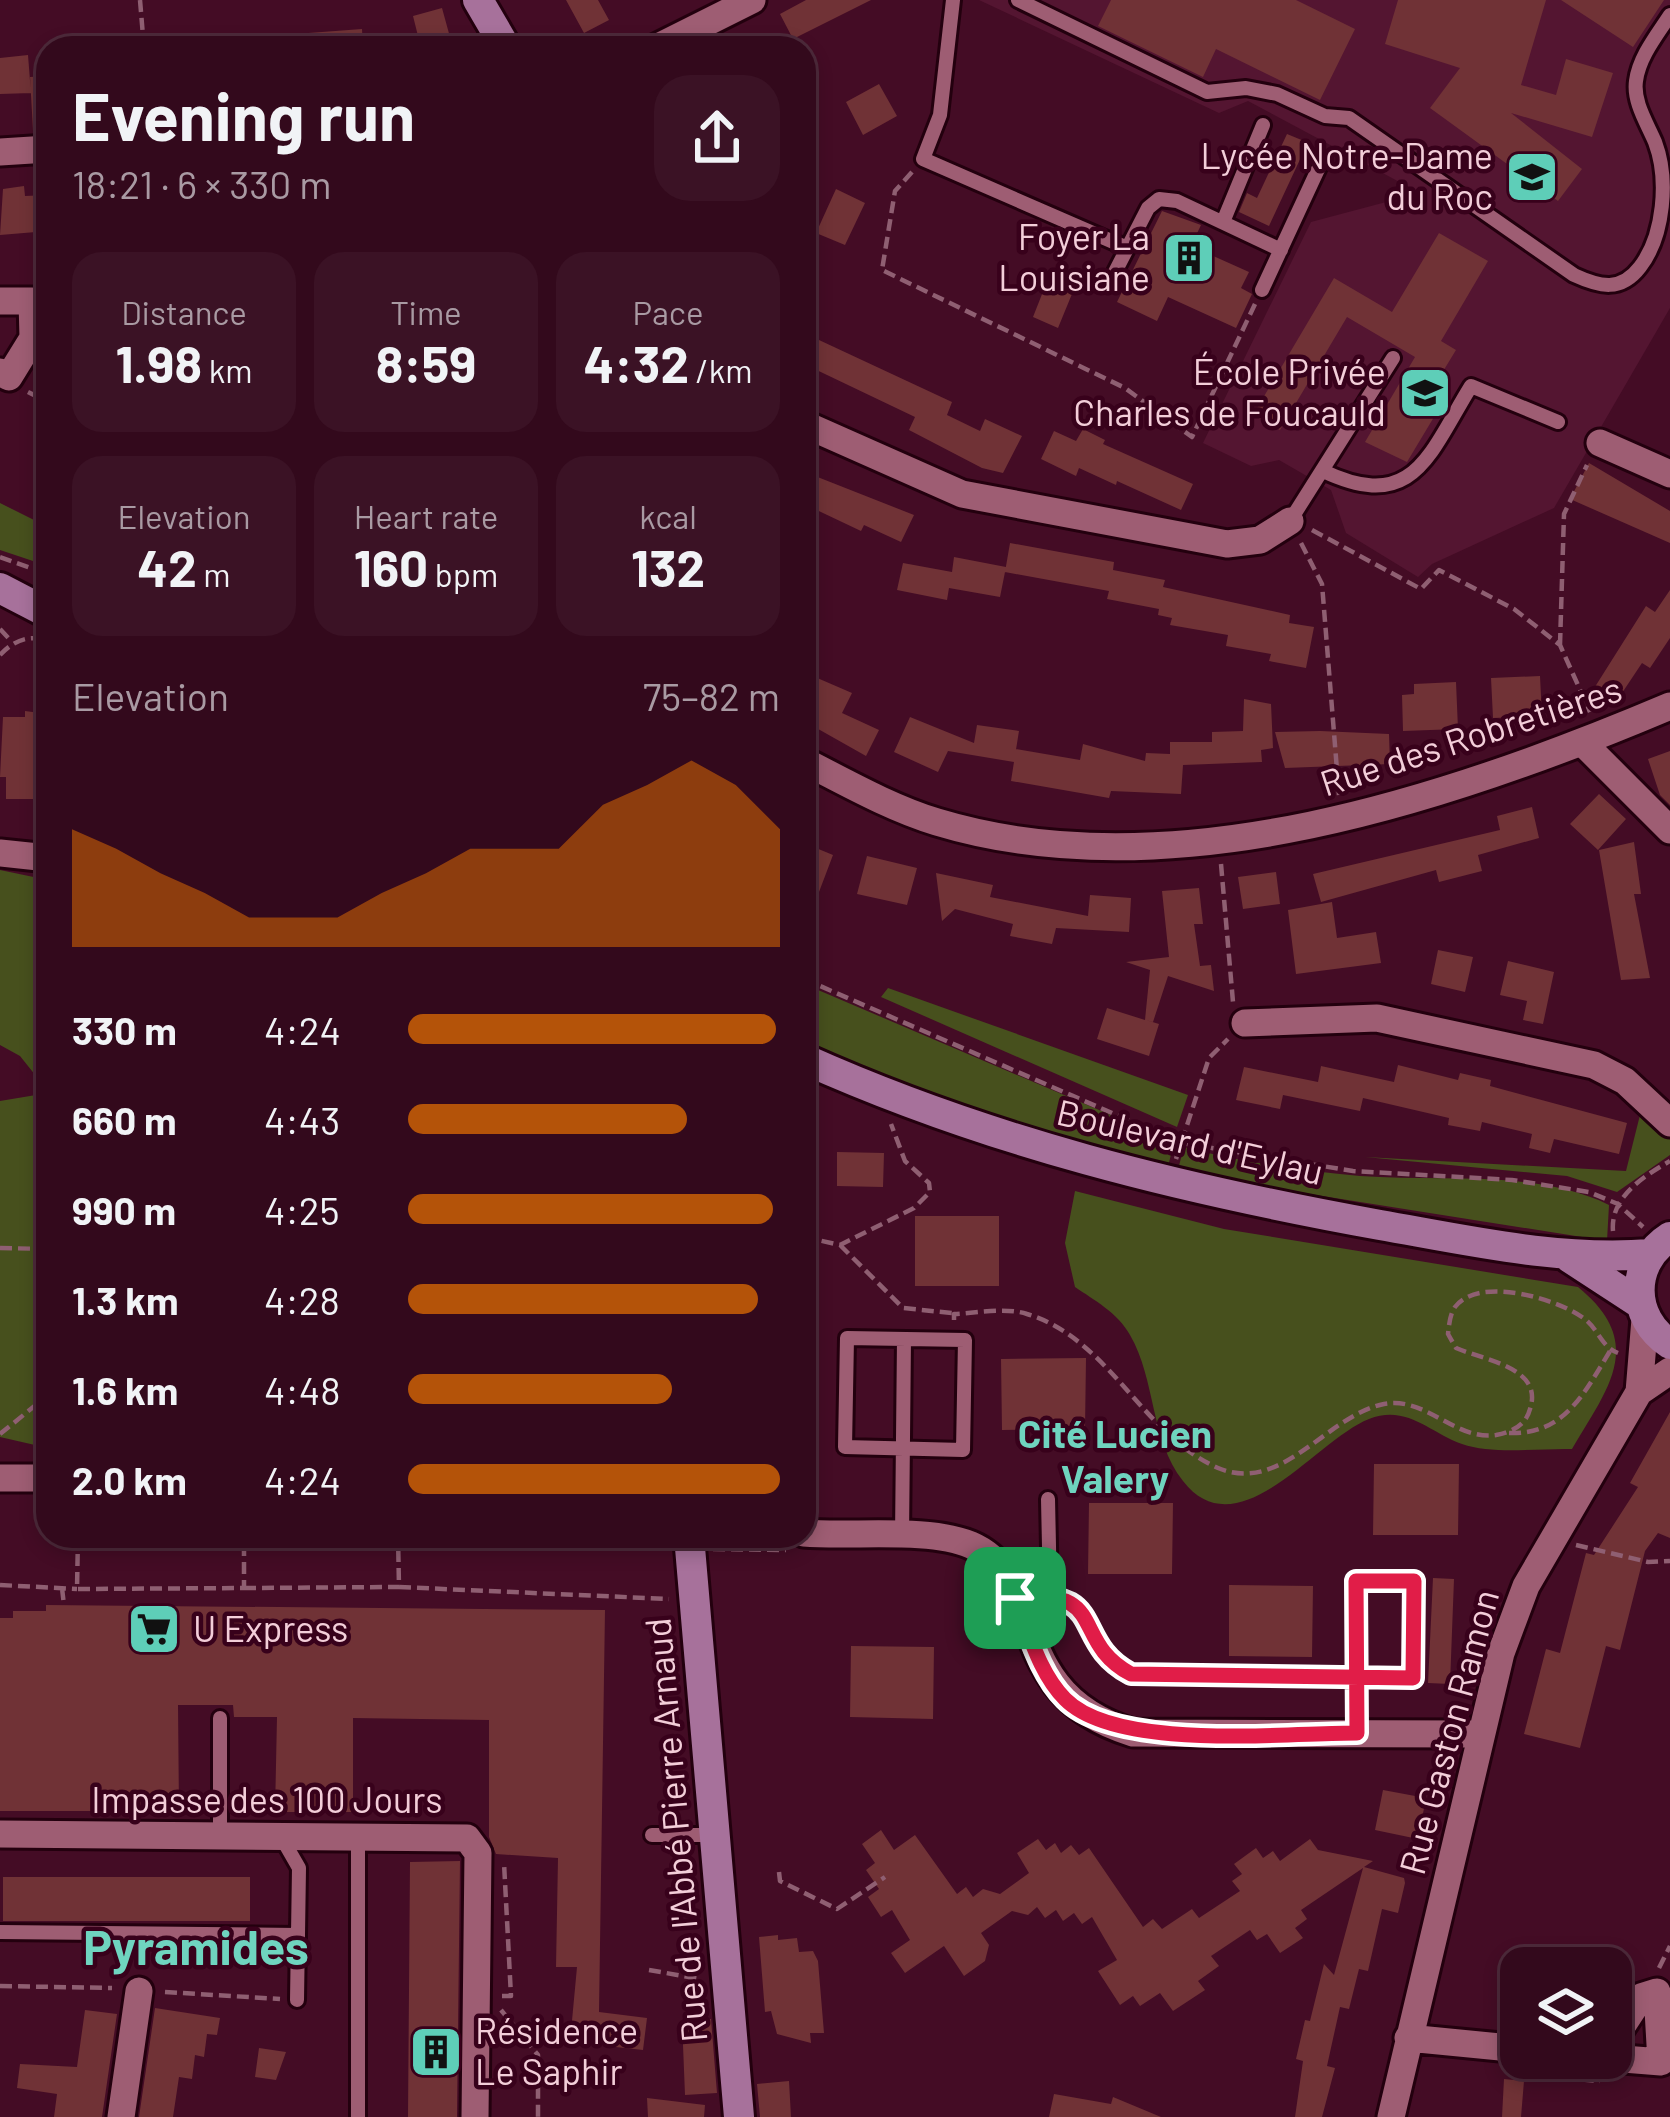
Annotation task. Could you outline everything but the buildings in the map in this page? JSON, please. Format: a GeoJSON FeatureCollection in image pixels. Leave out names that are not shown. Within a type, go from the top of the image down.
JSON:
{"type":"FeatureCollection","features":[{"type":"Feature","properties":{"kind":"main road"},"geometry":{"type":"LineString","coordinates":[[478,0],[499,36]]}},
{"type":"Feature","properties":{"kind":"main road"},"geometry":{"type":"LineString","coordinates":[[0,588],[36,607]]}},
{"type":"Feature","properties":{"kind":"main road","name":"Boulevard d'Eylau"},"geometry":{"type":"LineString","coordinates":[[816,1064],[970,1126],[1169,1185],[1570,1258],[1660,1245]]}},
{"type":"Feature","properties":{"kind":"main road"},"geometry":{"type":"LineString","coordinates":[[1642,1311],[1642,1269],[1660,1245]]}},
{"type":"Feature","properties":{"kind":"main road","name":"Boulevard d'Eylau"},"geometry":{"type":"LineString","coordinates":[[1570,1258],[1642,1311],[1670,1344]]}},
{"type":"Feature","properties":{"kind":"main road","name":"Rue de l'Abbé Pierre Arnaud"},"geometry":{"type":"LineString","coordinates":[[690,1548],[739,2117]]}},
{"type":"Feature","properties":{"kind":"street"},"geometry":{"type":"LineString","coordinates":[[705,36],[752,0]]}},
{"type":"Feature","properties":{"kind":"street"},"geometry":{"type":"LineString","coordinates":[[0,152],[36,149]]}},
{"type":"Feature","properties":{"kind":"street"},"geometry":{"type":"LineString","coordinates":[[0,302],[32,301],[33,338],[9,377],[0,372]]}},
{"type":"Feature","properties":{"kind":"street"},"geometry":{"type":"LineString","coordinates":[[816,430],[916,476],[1002,505],[1226,544],[1259,540],[1290,521]]}},
{"type":"Feature","properties":{"kind":"street"},"geometry":{"type":"LineString","coordinates":[[1600,442],[1670,474]]}},
{"type":"Feature","properties":{"kind":"street","name":"Rue des Robretières"},"geometry":{"type":"LineString","coordinates":[[816,766],[936,821],[1008,837],[1087,844],[1219,841],[1340,821],[1592,739],[1670,706]]}},
{"type":"Feature","properties":{"kind":"street"},"geometry":{"type":"LineString","coordinates":[[1592,739],[1670,830]]}},
{"type":"Feature","properties":{"kind":"street"},"geometry":{"type":"LineString","coordinates":[[0,853],[36,858]]}},
{"type":"Feature","properties":{"kind":"street"},"geometry":{"type":"LineString","coordinates":[[1239,1014],[1377,1018],[1594,1065],[1625,1082],[1670,1123]]}},
{"type":"Feature","properties":{"kind":"street"},"geometry":{"type":"LineString","coordinates":[[1642,1311],[1657,1367]]}},
{"type":"Feature","properties":{"kind":"street","name":"Rue Gaston Ramon"},"geometry":{"type":"LineString","coordinates":[[1391,2117],[1478,1734],[1526,1586],[1657,1367]]}},
{"type":"Feature","properties":{"kind":"street"},"geometry":{"type":"LineString","coordinates":[[0,1478],[36,1478]]}},
{"type":"Feature","properties":{"kind":"street"},"geometry":{"type":"LineString","coordinates":[[816,1533],[972,1546],[999,1567],[1045,1672],[1064,1699],[1092,1720],[1133,1732],[1478,1734]]}},
{"type":"Feature","properties":{"kind":"street","name":"Impasse des 100 Jours"},"geometry":{"type":"LineString","coordinates":[[0,1834],[467,1838],[478,1853],[475,2117]]}},
{"type":"Feature","properties":{"kind":"street"},"geometry":{"type":"LineString","coordinates":[[121,2117],[139,1991]]}},
{"type":"Feature","properties":{"kind":"street"},"geometry":{"type":"LineString","coordinates":[[1632,2012],[1642,1997],[1657,1992],[1660,2062],[1632,2066]]}},
{"type":"Feature","properties":{"kind":"street"},"geometry":{"type":"LineString","coordinates":[[1408,2038],[1500,2057]]}},
{"type":"Feature","properties":{"kind":"lane"},"geometry":{"type":"LineString","coordinates":[[953,0],[940,115],[923,158],[1125,247]]}},
{"type":"Feature","properties":{"kind":"lane"},"geometry":{"type":"LineString","coordinates":[[1018,0],[1207,92],[1246,88],[1277,94],[1325,116],[1348,118],[1502,219],[1574,275],[1609,286],[1629,279],[1657,233],[1658,150],[1638,102],[1636,79],[1670,15]]}},
{"type":"Feature","properties":{"kind":"lane"},"geometry":{"type":"LineString","coordinates":[[1222,222],[1263,125]]}},
{"type":"Feature","properties":{"kind":"lane"},"geometry":{"type":"LineString","coordinates":[[1262,290],[1320,165]]}},
{"type":"Feature","properties":{"kind":"lane"},"geometry":{"type":"LineString","coordinates":[[1114,274],[1125,247],[1159,200],[1177,201],[1281,250]]}},
{"type":"Feature","properties":{"kind":"lane"},"geometry":{"type":"LineString","coordinates":[[1290,521],[1393,358]]}},
{"type":"Feature","properties":{"kind":"lane"},"geometry":{"type":"LineString","coordinates":[[1323,471],[1360,487],[1402,483],[1424,463],[1471,386],[1558,422]]}},
{"type":"Feature","properties":{"kind":"lane"},"geometry":{"type":"LineString","coordinates":[[847,1338],[904,1339],[965,1340],[963,1450],[845,1447],[847,1338]]}},
{"type":"Feature","properties":{"kind":"lane"},"geometry":{"type":"LineString","coordinates":[[902,1537],[904,1339]]}},
{"type":"Feature","properties":{"kind":"lane"},"geometry":{"type":"LineString","coordinates":[[1048,1499],[1049,1594]]}},
{"type":"Feature","properties":{"kind":"lane"},"geometry":{"type":"LineString","coordinates":[[1015,1598],[1049,1594],[1077,1606],[1110,1662],[1131,1674],[1355,1678],[1413,1678],[1414,1581],[1356,1581],[1355,1678],[1357,1733]]}},
{"type":"Feature","properties":{"kind":"lane"},"geometry":{"type":"LineString","coordinates":[[220,1718],[220,1835]]}},
{"type":"Feature","properties":{"kind":"lane"},"geometry":{"type":"LineString","coordinates":[[280,1835],[298,1868],[297,2000]]}},
{"type":"Feature","properties":{"kind":"lane"},"geometry":{"type":"LineString","coordinates":[[652,1835],[717,1835]]}},
{"type":"Feature","properties":{"kind":"lane"},"geometry":{"type":"LineString","coordinates":[[358,1836],[358,2117]]}},
{"type":"Feature","properties":{"kind":"lane"},"geometry":{"type":"LineString","coordinates":[[0,1932],[298,1935]]}},
{"type":"Feature","properties":{"kind":"path"},"geometry":{"type":"LineString","coordinates":[[140,0],[143,36]]}},
{"type":"Feature","properties":{"kind":"path"},"geometry":{"type":"LineString","coordinates":[[923,158],[895,191],[882,270],[1125,388],[1192,437],[1262,290]]}},
{"type":"Feature","properties":{"kind":"path"},"geometry":{"type":"LineString","coordinates":[[1592,739],[1560,645],[1564,514],[1600,442]]}},
{"type":"Feature","properties":{"kind":"path"},"geometry":{"type":"LineString","coordinates":[[1290,521],[1340,542],[1421,589],[1439,571],[1514,609],[1560,645]]}},
{"type":"Feature","properties":{"kind":"path"},"geometry":{"type":"LineString","coordinates":[[1290,521],[1322,584],[1337,773]]}},
{"type":"Feature","properties":{"kind":"path"},"geometry":{"type":"LineString","coordinates":[[0,557],[36,570]]}},
{"type":"Feature","properties":{"kind":"path"},"geometry":{"type":"LineString","coordinates":[[0,629],[12,642]]}},
{"type":"Feature","properties":{"kind":"path"},"geometry":{"type":"LineString","coordinates":[[0,655],[12,642],[36,638]]}},
{"type":"Feature","properties":{"kind":"path"},"geometry":{"type":"LineString","coordinates":[[1169,1185],[1209,1058],[1239,1014],[1219,841]]}},
{"type":"Feature","properties":{"kind":"path"},"geometry":{"type":"LineString","coordinates":[[816,984],[1181,1143],[1353,1172],[1512,1180],[1589,1192],[1618,1204],[1660,1245]]}},
{"type":"Feature","properties":{"kind":"path"},"geometry":{"type":"LineString","coordinates":[[840,1245],[914,1208],[930,1192],[929,1183],[892,1140],[887,1094]]}},
{"type":"Feature","properties":{"kind":"path"},"geometry":{"type":"LineString","coordinates":[[816,1240],[840,1245],[903,1308],[954,1314],[1024,1312],[1062,1329],[1113,1371],[1186,1450],[1223,1470],[1265,1470],[1385,1404],[1421,1408],[1484,1436],[1535,1434],[1560,1423],[1610,1351]]}},
{"type":"Feature","properties":{"kind":"path"},"geometry":{"type":"LineString","coordinates":[[0,1248],[36,1249]]}},
{"type":"Feature","properties":{"kind":"path"},"geometry":{"type":"LineString","coordinates":[[1509,1433],[1528,1419],[1534,1399],[1528,1382],[1507,1365],[1456,1348],[1448,1334],[1452,1310],[1467,1296],[1499,1291],[1556,1306],[1586,1320],[1610,1351],[1657,1367]]}},
{"type":"Feature","properties":{"kind":"path"},"geometry":{"type":"LineString","coordinates":[[954,1314],[955,1340]]}},
{"type":"Feature","properties":{"kind":"path"},"geometry":{"type":"LineString","coordinates":[[0,1434],[36,1405]]}},
{"type":"Feature","properties":{"kind":"path"},"geometry":{"type":"LineString","coordinates":[[1553,1539],[1648,1562],[1670,1561]]}},
{"type":"Feature","properties":{"kind":"path"},"geometry":{"type":"LineString","coordinates":[[77,1589],[78,1548]]}},
{"type":"Feature","properties":{"kind":"path"},"geometry":{"type":"LineString","coordinates":[[244,1548],[244,1588]]}},
{"type":"Feature","properties":{"kind":"path"},"geometry":{"type":"LineString","coordinates":[[398,1548],[399,1587]]}},
{"type":"Feature","properties":{"kind":"path"},"geometry":{"type":"LineString","coordinates":[[715,1561],[724,1550]]}},
{"type":"Feature","properties":{"kind":"path"},"geometry":{"type":"LineString","coordinates":[[0,1586],[399,1587],[658,1600],[696,1594]]}},
{"type":"Feature","properties":{"kind":"path"},"geometry":{"type":"LineString","coordinates":[[62,1588],[64,1605]]}},
{"type":"Feature","properties":{"kind":"path"},"geometry":{"type":"LineString","coordinates":[[477,1996],[511,1996],[508,1865],[478,1853]]}},
{"type":"Feature","properties":{"kind":"path"},"geometry":{"type":"LineString","coordinates":[[779,1872],[780,1881],[837,1909],[885,1877]]}},
{"type":"Feature","properties":{"kind":"path"},"geometry":{"type":"LineString","coordinates":[[649,1970],[705,1980],[727,1969]]}},
{"type":"Feature","properties":{"kind":"path"},"geometry":{"type":"LineString","coordinates":[[0,1986],[90,1985],[297,2000]]}},
{"type":"Feature","properties":{"kind":"path"},"geometry":{"type":"LineString","coordinates":[[477,1996],[498,2007],[538,2055],[538,2117]]}},
{"type":"Feature","properties":{"kind":"shaded area"},"geometry":{"type":"Polygon","coordinates":[[[979,0],[1670,0],[1670,308],[1554,508],[1432,564],[1418,577],[1346,533],[1331,490],[1279,460],[1251,466],[1203,443],[1311,222],[1420,193],[1248,101],[1219,113],[979,0]]]}},
{"type":"Feature","properties":{"kind":"green space"},"geometry":{"type":"Polygon","coordinates":[[[0,503],[36,521],[36,562],[0,550],[0,503]]]}},
{"type":"Feature","properties":{"kind":"green space"},"geometry":{"type":"Polygon","coordinates":[[[0,870],[36,878],[36,1076],[20,1056],[0,1045],[0,870]]]}},
{"type":"Feature","properties":{"kind":"green space"},"geometry":{"type":"Polygon","coordinates":[[[888,988],[1188,1095],[1177,1127],[881,997],[888,988]]]}},
{"type":"Feature","properties":{"kind":"green space"},"geometry":{"type":"Polygon","coordinates":[[[816,989],[1174,1142],[1167,1171],[906,1086],[816,1048],[816,989]]]}},
{"type":"Feature","properties":{"kind":"green space"},"geometry":{"type":"Polygon","coordinates":[[[36,1095],[36,1445],[0,1437],[0,1101],[36,1095]]]}},
{"type":"Feature","properties":{"kind":"green space"},"geometry":{"type":"Polygon","coordinates":[[[1641,1111],[1670,1135],[1670,1155],[1617,1192],[1567,1176],[1365,1157],[1626,1171],[1641,1111]]]}},
{"type":"Feature","properties":{"kind":"green space"},"geometry":{"type":"Polygon","coordinates":[[[1184,1147],[1338,1174],[1551,1186],[1609,1205],[1607,1241],[1177,1173],[1184,1147]]]}},
{"type":"Feature","properties":{"kind":"green space"},"geometry":{"type":"Polygon","coordinates":[[[1075,1191],[1224,1229],[1578,1287],[1611,1327],[1616,1347],[1608,1386],[1572,1449],[1474,1447],[1407,1417],[1383,1415],[1348,1430],[1252,1498],[1228,1504],[1205,1500],[1172,1465],[1130,1335],[1112,1314],[1075,1287],[1065,1243],[1075,1191]]]}},
{"type":"Feature","properties":{"kind":"place","name":"Lycée Notre-Dame du Roc"},"geometry":{"type":"Point","coordinates":[1532,177]}},
{"type":"Feature","properties":{"kind":"place","name":"Foyer La Louisiane"},"geometry":{"type":"Point","coordinates":[1189,258]}},
{"type":"Feature","properties":{"kind":"place","name":"École Privée Charles de Foucauld"},"geometry":{"type":"Point","coordinates":[1425,393]}},
{"type":"Feature","properties":{"kind":"place","name":"U Express"},"geometry":{"type":"Point","coordinates":[154,1629]}},
{"type":"Feature","properties":{"kind":"place","name":"Résidence Le Saphir"},"geometry":{"type":"Point","coordinates":[436,2052]}},
{"type":"Feature","properties":{"kind":"district","name":"Cité Lucien Valery"},"geometry":{"type":"Point","coordinates":[1115,1456]}},
{"type":"Feature","properties":{"kind":"district","name":"Pyramides"},"geometry":{"type":"Point","coordinates":[196,1948]}},
{"type":"Feature","properties":{"kind":"route"},"geometry":{"type":"LineString","coordinates":[[1015,1598],[1045,1672],[1064,1699],[1092,1720],[1133,1732],[1357,1733],[1355,1678],[1356,1581],[1414,1581],[1413,1678],[1355,1678],[1131,1674],[1110,1662],[1077,1606],[1049,1594],[1015,1598]]}}]}
